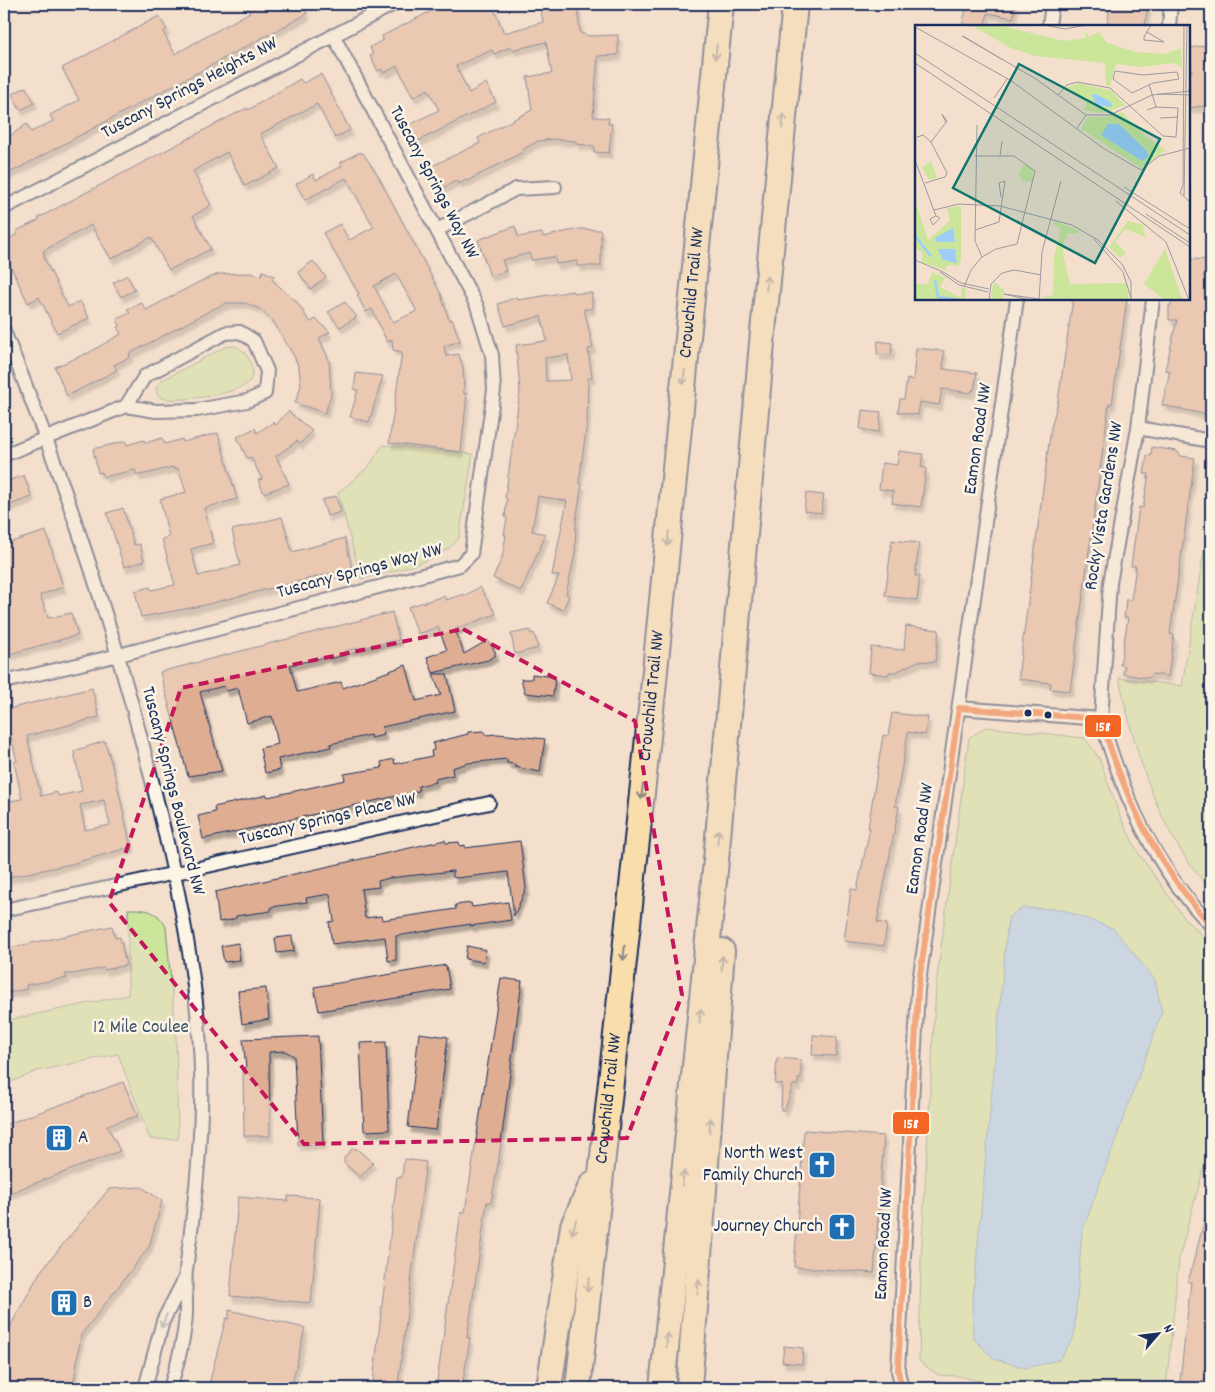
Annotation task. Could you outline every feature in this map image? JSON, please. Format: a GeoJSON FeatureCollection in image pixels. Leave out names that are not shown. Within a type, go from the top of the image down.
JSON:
{"type":"FeatureCollection","features":[{"type":"Feature","properties":{"kind":"highway","name":"Crowchild Trail NW"},"geometry":{"type":"LineString","coordinates":[[578,1388],[600,1167],[652,701],[721,4]]}},
{"type":"Feature","properties":{"kind":"highway"},"geometry":{"type":"LineString","coordinates":[[662,1388],[715,870],[764,322],[795,4]]}},
{"type":"Feature","properties":{"kind":"highway"},"geometry":{"type":"LineString","coordinates":[[689,1388],[725,917],[715,870]]}},
{"type":"Feature","properties":{"kind":"highway"},"geometry":{"type":"LineString","coordinates":[[549,1388],[573,1226],[600,1167]]}},
{"type":"Feature","properties":{"kind":"street","name":"Tuscany Springs Heights NW"},"geometry":{"type":"LineString","coordinates":[[4,208],[394,4]]}},
{"type":"Feature","properties":{"kind":"street"},"geometry":{"type":"LineString","coordinates":[[1049,25],[1052,4]]}},
{"type":"Feature","properties":{"kind":"street"},"geometry":{"type":"LineString","coordinates":[[1169,25],[1171,4]]}},
{"type":"Feature","properties":{"kind":"street","name":"Tuscany Springs Way NW"},"geometry":{"type":"LineString","coordinates":[[4,682],[119,655],[460,565],[471,554],[493,408],[494,372],[489,338],[481,314],[333,35]]}},
{"type":"Feature","properties":{"kind":"street"},"geometry":{"type":"LineString","coordinates":[[437,230],[516,190],[555,187]]}},
{"type":"Feature","properties":{"kind":"street","name":"Eamon Road NW"},"geometry":{"type":"LineString","coordinates":[[902,1388],[898,1371],[918,989],[960,708],[1017,300]]}},
{"type":"Feature","properties":{"kind":"street","name":"Rocky Vista Gardens NW"},"geometry":{"type":"LineString","coordinates":[[1153,300],[1138,428],[1110,583],[1101,719],[1116,771],[1134,814],[1161,864],[1194,908],[1211,925]]}},
{"type":"Feature","properties":{"kind":"street","name":"Tuscany Springs Boulevard NW"},"geometry":{"type":"LineString","coordinates":[[4,332],[47,436],[119,655],[149,768],[174,874],[187,940],[201,1065],[202,1123],[199,1169],[185,1278],[186,1324],[170,1388]]}},
{"type":"Feature","properties":{"kind":"street"},"geometry":{"type":"LineString","coordinates":[[4,455],[47,436],[126,406],[156,411],[197,410],[247,401],[265,393],[267,371],[254,342],[240,332],[225,333],[145,376],[126,406]]}},
{"type":"Feature","properties":{"kind":"street"},"geometry":{"type":"LineString","coordinates":[[1138,428],[1211,441]]}},
{"type":"Feature","properties":{"kind":"street"},"geometry":{"type":"LineString","coordinates":[[960,708],[1101,719]]}},
{"type":"Feature","properties":{"kind":"street","name":"Tuscany Springs Place NW"},"geometry":{"type":"LineString","coordinates":[[4,910],[489,803]]}},
{"type":"Feature","properties":{"kind":"street","name":"Tuscany Springs Boulevard NW"},"geometry":{"type":"LineString","coordinates":[[145,1388],[162,1322],[185,1278]]}},
{"type":"Feature","properties":{"kind":"highlighted area"},"geometry":{"type":"Polygon","coordinates":[[[463,629],[635,721],[682,995],[627,1138],[304,1144],[109,902],[181,688],[463,629]]]}},
{"type":"Feature","properties":{"kind":"green space"},"geometry":{"type":"Polygon","coordinates":[[[234,346],[244,352],[253,371],[252,378],[245,385],[228,392],[188,399],[158,396],[156,388],[161,381],[225,347],[234,346]]]}},
{"type":"Feature","properties":{"kind":"green space"},"geometry":{"type":"Polygon","coordinates":[[[383,445],[473,454],[459,538],[452,546],[414,565],[361,579],[338,493],[369,466],[383,445]]]}},
{"type":"Feature","properties":{"kind":"green space"},"geometry":{"type":"Polygon","coordinates":[[[1211,507],[1211,891],[1188,861],[1173,837],[1152,794],[1130,725],[1119,678],[1182,686],[1211,507]]]}},
{"type":"Feature","properties":{"kind":"green space"},"geometry":{"type":"Polygon","coordinates":[[[986,727],[1085,738],[1099,758],[1120,816],[1137,851],[1185,919],[1211,944],[1211,1141],[1179,1258],[1166,1388],[1007,1388],[959,1376],[938,1375],[919,1361],[921,1261],[936,985],[969,738],[986,727]]]}},
{"type":"Feature","properties":{"kind":"green space","name":"12 Mile Coulee"},"geometry":{"type":"Polygon","coordinates":[[[128,909],[140,909],[155,914],[163,921],[166,927],[176,1036],[178,1139],[150,1139],[118,1054],[37,1071],[4,1085],[4,1021],[128,995],[128,909]]]}},
{"type":"Feature","properties":{"kind":"water"},"geometry":{"type":"Polygon","coordinates":[[[1022,908],[1060,909],[1114,929],[1155,980],[1162,1012],[1082,1232],[1074,1337],[1059,1360],[1026,1368],[994,1359],[973,1338],[972,1307],[1008,918],[1022,908]]]}},
{"type":"Feature","properties":{"kind":"building"},"geometry":{"type":"Polygon","coordinates":[[[245,4],[302,4],[307,14],[4,176],[4,140],[27,124],[31,132],[53,121],[50,115],[79,100],[62,68],[159,16],[167,30],[163,32],[175,54],[250,12],[245,4]]]}},
{"type":"Feature","properties":{"kind":"building"},"geometry":{"type":"Polygon","coordinates":[[[445,4],[492,4],[504,33],[543,22],[540,4],[577,4],[580,33],[590,36],[618,35],[618,55],[598,56],[593,115],[594,117],[609,118],[608,124],[612,124],[609,153],[594,152],[594,146],[576,144],[576,141],[553,139],[538,141],[522,150],[523,152],[467,181],[459,184],[458,180],[442,188],[430,167],[480,143],[478,138],[532,110],[527,77],[552,73],[546,42],[512,50],[511,47],[494,54],[492,50],[456,66],[469,93],[486,83],[496,102],[416,142],[407,126],[439,110],[428,89],[413,97],[397,66],[384,73],[382,69],[378,71],[370,56],[373,55],[370,47],[383,40],[382,36],[445,4]]]}},
{"type":"Feature","properties":{"kind":"building"},"geometry":{"type":"Polygon","coordinates":[[[967,4],[1016,4],[1013,18],[988,13],[984,25],[962,25],[967,4]]]}},
{"type":"Feature","properties":{"kind":"building"},"geometry":{"type":"Polygon","coordinates":[[[1110,4],[1148,4],[1145,25],[1107,25],[1110,4]]]}},
{"type":"Feature","properties":{"kind":"building"},"geometry":{"type":"Polygon","coordinates":[[[1211,45],[1211,105],[1190,108],[1190,72],[1192,72],[1190,48],[1211,45]]]}},
{"type":"Feature","properties":{"kind":"building"},"geometry":{"type":"Polygon","coordinates":[[[321,74],[350,130],[335,138],[317,104],[260,134],[279,168],[245,186],[227,152],[193,171],[211,205],[193,216],[211,249],[169,270],[151,237],[111,259],[91,225],[43,251],[44,258],[68,307],[80,301],[89,318],[57,333],[39,297],[28,303],[4,252],[4,241],[18,234],[16,231],[229,117],[247,108],[248,110],[300,79],[303,83],[321,74]]]}},
{"type":"Feature","properties":{"kind":"building"},"geometry":{"type":"Polygon","coordinates":[[[26,87],[35,103],[20,110],[12,94],[26,87]]]}},
{"type":"Feature","properties":{"kind":"building"},"geometry":{"type":"Polygon","coordinates":[[[358,153],[363,153],[377,174],[441,294],[449,320],[452,319],[460,341],[444,346],[446,356],[459,354],[463,368],[464,394],[467,394],[461,452],[389,443],[402,352],[393,350],[392,339],[387,342],[372,309],[366,312],[357,295],[359,294],[323,233],[340,224],[349,240],[374,227],[346,178],[305,200],[296,184],[313,174],[316,180],[342,166],[340,163],[358,153]],[[396,274],[374,286],[393,322],[417,311],[396,274]]]}},
{"type":"Feature","properties":{"kind":"building"},"geometry":{"type":"Polygon","coordinates":[[[515,226],[518,237],[542,233],[543,237],[578,229],[601,230],[601,266],[577,266],[577,261],[556,264],[555,257],[531,260],[530,253],[502,260],[506,271],[490,276],[478,240],[515,226]]]}},
{"type":"Feature","properties":{"kind":"building"},"geometry":{"type":"Polygon","coordinates":[[[1190,260],[1206,260],[1204,278],[1211,274],[1211,401],[1207,400],[1204,414],[1162,405],[1170,371],[1165,370],[1177,320],[1169,320],[1169,305],[1171,305],[1172,300],[1190,300],[1190,260]]]}},
{"type":"Feature","properties":{"kind":"building"},"geometry":{"type":"Polygon","coordinates":[[[313,261],[326,277],[311,289],[298,272],[313,261]]]}},
{"type":"Feature","properties":{"kind":"building"},"geometry":{"type":"Polygon","coordinates":[[[263,271],[274,276],[272,280],[297,302],[310,322],[316,319],[330,332],[319,338],[329,360],[331,395],[325,413],[295,403],[301,386],[299,368],[294,356],[273,321],[260,309],[245,303],[227,303],[213,309],[129,354],[130,357],[114,365],[117,370],[67,396],[55,367],[90,352],[121,334],[117,327],[120,326],[117,319],[130,313],[127,309],[142,303],[146,310],[201,281],[219,274],[251,273],[261,276],[263,271]]]}},
{"type":"Feature","properties":{"kind":"building"},"geometry":{"type":"Polygon","coordinates":[[[127,275],[135,290],[121,297],[113,283],[127,275]]]}},
{"type":"Feature","properties":{"kind":"building"},"geometry":{"type":"Polygon","coordinates":[[[573,291],[573,293],[592,293],[592,309],[584,309],[593,348],[588,349],[592,378],[588,378],[587,422],[579,483],[582,484],[576,521],[575,554],[566,594],[569,596],[563,610],[547,603],[559,576],[552,575],[567,501],[538,496],[532,531],[546,534],[521,591],[493,578],[502,558],[506,535],[504,535],[507,518],[505,517],[507,499],[505,498],[520,391],[516,345],[547,341],[541,316],[505,326],[498,304],[517,297],[518,300],[573,291]],[[568,355],[545,358],[546,381],[571,380],[568,355]]]}},
{"type":"Feature","properties":{"kind":"building"},"geometry":{"type":"Polygon","coordinates":[[[1073,300],[1127,300],[1112,404],[1109,404],[1070,691],[1050,689],[1051,683],[1019,679],[1051,428],[1058,401],[1073,300]]]}},
{"type":"Feature","properties":{"kind":"building"},"geometry":{"type":"Polygon","coordinates":[[[345,302],[357,317],[340,327],[328,312],[345,302]]]}},
{"type":"Feature","properties":{"kind":"building"},"geometry":{"type":"Polygon","coordinates":[[[878,341],[892,343],[891,355],[877,354],[878,341]]]}},
{"type":"Feature","properties":{"kind":"building"},"geometry":{"type":"Polygon","coordinates":[[[916,348],[944,351],[943,369],[977,373],[974,390],[971,393],[942,389],[939,405],[920,402],[918,415],[898,412],[900,399],[904,399],[907,379],[913,380],[916,348]]]}},
{"type":"Feature","properties":{"kind":"building"},"geometry":{"type":"Polygon","coordinates":[[[356,373],[383,376],[369,422],[350,417],[358,390],[354,390],[356,373]]]}},
{"type":"Feature","properties":{"kind":"building"},"geometry":{"type":"Polygon","coordinates":[[[862,410],[881,412],[879,432],[860,429],[862,410]]]}},
{"type":"Feature","properties":{"kind":"building"},"geometry":{"type":"Polygon","coordinates":[[[288,411],[312,431],[300,444],[297,441],[276,456],[289,484],[264,493],[258,480],[262,479],[251,457],[247,458],[237,437],[255,428],[257,433],[273,422],[276,425],[288,411]]]}},
{"type":"Feature","properties":{"kind":"building"},"geometry":{"type":"Polygon","coordinates":[[[218,433],[237,499],[204,508],[213,543],[191,549],[198,576],[240,565],[232,530],[282,517],[292,552],[345,538],[352,568],[196,607],[141,617],[135,591],[150,587],[151,590],[175,585],[162,539],[169,537],[160,499],[186,492],[178,468],[174,469],[173,467],[145,474],[137,475],[135,470],[104,477],[102,472],[98,473],[93,449],[126,441],[127,445],[144,440],[145,443],[162,438],[165,444],[182,439],[183,442],[218,433]]]}},
{"type":"Feature","properties":{"kind":"building"},"geometry":{"type":"Polygon","coordinates":[[[1152,447],[1177,451],[1181,456],[1195,458],[1170,634],[1174,635],[1168,676],[1153,674],[1148,678],[1123,674],[1125,666],[1120,665],[1128,618],[1124,618],[1126,599],[1131,600],[1136,566],[1131,566],[1139,507],[1143,508],[1149,474],[1144,474],[1147,455],[1151,456],[1152,447]]]}},
{"type":"Feature","properties":{"kind":"building"},"geometry":{"type":"Polygon","coordinates":[[[899,451],[923,454],[921,467],[926,468],[921,507],[892,503],[893,491],[879,489],[882,463],[897,465],[899,451]]]}},
{"type":"Feature","properties":{"kind":"building"},"geometry":{"type":"Polygon","coordinates":[[[24,476],[32,497],[4,507],[4,482],[24,476]]]}},
{"type":"Feature","properties":{"kind":"building"},"geometry":{"type":"Polygon","coordinates":[[[806,493],[824,495],[821,513],[804,511],[806,493]]]}},
{"type":"Feature","properties":{"kind":"building"},"geometry":{"type":"Polygon","coordinates":[[[336,496],[341,512],[327,516],[322,500],[336,496]]]}},
{"type":"Feature","properties":{"kind":"building"},"geometry":{"type":"Polygon","coordinates":[[[123,508],[134,545],[140,544],[144,561],[124,567],[107,513],[123,508]]]}},
{"type":"Feature","properties":{"kind":"building"},"geometry":{"type":"Polygon","coordinates":[[[46,531],[63,587],[40,595],[48,618],[71,613],[78,635],[6,655],[4,647],[4,544],[46,531]]]}},
{"type":"Feature","properties":{"kind":"building"},"geometry":{"type":"Polygon","coordinates":[[[892,540],[919,543],[915,576],[920,576],[917,600],[885,596],[892,540]]]}},
{"type":"Feature","properties":{"kind":"building"},"geometry":{"type":"Polygon","coordinates":[[[480,587],[496,614],[455,629],[464,654],[488,640],[495,651],[495,656],[488,660],[433,673],[427,657],[447,650],[438,627],[418,634],[408,607],[444,596],[446,600],[463,594],[464,596],[480,587]]]}},
{"type":"Feature","properties":{"kind":"building"},"geometry":{"type":"Polygon","coordinates":[[[392,612],[399,640],[344,651],[345,655],[329,659],[328,656],[290,665],[297,692],[341,682],[343,688],[406,665],[416,701],[441,695],[433,674],[447,674],[455,711],[382,727],[384,735],[371,738],[370,735],[330,744],[331,747],[278,759],[280,770],[265,773],[260,748],[278,744],[272,716],[247,723],[238,688],[226,691],[224,686],[200,692],[222,771],[188,776],[160,672],[392,612]]]}},
{"type":"Feature","properties":{"kind":"building"},"geometry":{"type":"Polygon","coordinates":[[[906,626],[939,630],[935,662],[918,661],[896,672],[889,672],[888,675],[869,673],[871,647],[904,650],[906,626]]]}},
{"type":"Feature","properties":{"kind":"building"},"geometry":{"type":"Polygon","coordinates":[[[530,630],[531,634],[534,633],[538,648],[515,654],[511,634],[530,630]]]}},
{"type":"Feature","properties":{"kind":"building"},"geometry":{"type":"Polygon","coordinates":[[[532,674],[555,677],[553,696],[525,693],[521,679],[532,679],[532,674]]]}},
{"type":"Feature","properties":{"kind":"building"},"geometry":{"type":"Polygon","coordinates":[[[92,688],[99,717],[27,736],[41,796],[57,792],[58,796],[82,791],[74,751],[105,741],[116,779],[131,847],[71,864],[4,878],[4,854],[10,853],[4,827],[4,802],[22,799],[14,762],[17,761],[10,733],[4,735],[4,710],[92,688]],[[104,800],[80,805],[85,830],[110,825],[104,800]]]}},
{"type":"Feature","properties":{"kind":"building"},"geometry":{"type":"Polygon","coordinates":[[[892,713],[928,717],[925,735],[908,732],[895,806],[899,807],[877,922],[887,924],[884,946],[844,941],[851,889],[857,890],[870,828],[868,828],[883,735],[888,736],[892,713]]]}},
{"type":"Feature","properties":{"kind":"building"},"geometry":{"type":"Polygon","coordinates":[[[484,731],[485,735],[498,734],[545,739],[540,772],[515,767],[515,764],[507,763],[507,759],[468,763],[452,768],[453,775],[435,779],[436,782],[418,786],[419,791],[203,839],[198,816],[215,812],[214,807],[345,780],[344,774],[382,768],[381,762],[394,759],[395,764],[432,756],[431,751],[434,750],[433,743],[468,734],[468,732],[484,731]]]}},
{"type":"Feature","properties":{"kind":"building"},"geometry":{"type":"Polygon","coordinates":[[[445,840],[446,843],[459,842],[460,846],[465,845],[465,848],[520,841],[526,888],[514,916],[508,872],[456,878],[453,877],[453,871],[389,878],[378,881],[379,887],[361,889],[365,918],[381,916],[382,920],[456,909],[455,905],[471,903],[472,907],[508,902],[511,920],[470,926],[471,924],[396,936],[396,960],[388,961],[385,937],[332,944],[329,922],[334,921],[330,894],[306,898],[307,902],[271,907],[271,911],[236,916],[236,918],[231,920],[219,922],[215,892],[445,840]]]}},
{"type":"Feature","properties":{"kind":"building"},"geometry":{"type":"Polygon","coordinates":[[[112,926],[115,938],[120,937],[126,965],[105,970],[104,968],[65,974],[67,978],[26,985],[27,989],[6,993],[4,949],[112,926]]]}},
{"type":"Feature","properties":{"kind":"building"},"geometry":{"type":"Polygon","coordinates":[[[292,936],[294,951],[277,953],[275,938],[292,936]]]}},
{"type":"Feature","properties":{"kind":"building"},"geometry":{"type":"Polygon","coordinates":[[[238,943],[240,960],[224,962],[221,946],[238,943]]]}},
{"type":"Feature","properties":{"kind":"building"},"geometry":{"type":"Polygon","coordinates":[[[467,946],[486,950],[484,962],[465,959],[467,946]]]}},
{"type":"Feature","properties":{"kind":"building"},"geometry":{"type":"Polygon","coordinates":[[[446,965],[450,989],[319,1011],[314,987],[446,965]]]}},
{"type":"Feature","properties":{"kind":"building"},"geometry":{"type":"Polygon","coordinates":[[[501,978],[522,981],[499,1158],[491,1203],[487,1202],[467,1338],[470,1338],[462,1388],[436,1388],[461,1212],[465,1212],[501,978]]]}},
{"type":"Feature","properties":{"kind":"building"},"geometry":{"type":"Polygon","coordinates":[[[266,988],[269,1019],[242,1024],[238,991],[266,988]]]}},
{"type":"Feature","properties":{"kind":"building"},"geometry":{"type":"Polygon","coordinates":[[[419,1033],[448,1037],[436,1130],[408,1127],[419,1033]]]}},
{"type":"Feature","properties":{"kind":"building"},"geometry":{"type":"Polygon","coordinates":[[[813,1035],[837,1037],[836,1056],[812,1055],[813,1035]]]}},
{"type":"Feature","properties":{"kind":"building"},"geometry":{"type":"Polygon","coordinates":[[[318,1036],[323,1144],[298,1145],[294,1056],[285,1051],[269,1052],[270,1136],[244,1136],[243,1068],[246,1068],[243,1039],[318,1036]]]}},
{"type":"Feature","properties":{"kind":"building"},"geometry":{"type":"Polygon","coordinates":[[[386,1042],[389,1130],[364,1131],[360,1043],[386,1042]]]}},
{"type":"Feature","properties":{"kind":"building"},"geometry":{"type":"Polygon","coordinates":[[[777,1058],[801,1060],[801,1079],[798,1079],[798,1085],[793,1085],[785,1110],[781,1110],[782,1084],[775,1084],[777,1058]]]}},
{"type":"Feature","properties":{"kind":"building","name":"A"},"geometry":{"type":"Polygon","coordinates":[[[123,1082],[138,1116],[107,1125],[120,1151],[4,1195],[4,1125],[123,1082]]]}},
{"type":"Feature","properties":{"kind":"building"},"geometry":{"type":"Polygon","coordinates":[[[804,1130],[884,1136],[874,1273],[794,1267],[804,1130]]]}},
{"type":"Feature","properties":{"kind":"building"},"geometry":{"type":"Polygon","coordinates":[[[352,1149],[357,1149],[373,1163],[360,1177],[344,1163],[344,1158],[352,1149]]]}},
{"type":"Feature","properties":{"kind":"building"},"geometry":{"type":"Polygon","coordinates":[[[404,1159],[426,1162],[398,1385],[373,1382],[397,1177],[402,1177],[404,1159]]]}},
{"type":"Feature","properties":{"kind":"building","name":"B"},"geometry":{"type":"Polygon","coordinates":[[[142,1187],[162,1201],[149,1247],[81,1335],[73,1388],[4,1388],[6,1334],[40,1272],[109,1189],[142,1187]]]}},
{"type":"Feature","properties":{"kind":"building"},"geometry":{"type":"Polygon","coordinates":[[[288,1196],[320,1198],[311,1303],[230,1296],[238,1197],[288,1201],[288,1196]]]}},
{"type":"Feature","properties":{"kind":"building"},"geometry":{"type":"Polygon","coordinates":[[[1207,1211],[1211,1211],[1211,1388],[1194,1387],[1194,1383],[1180,1381],[1191,1282],[1188,1282],[1207,1211]]]}},
{"type":"Feature","properties":{"kind":"building"},"geometry":{"type":"Polygon","coordinates":[[[229,1310],[305,1328],[291,1388],[208,1388],[226,1318],[229,1319],[229,1310]]]}},
{"type":"Feature","properties":{"kind":"building"},"geometry":{"type":"Polygon","coordinates":[[[784,1346],[803,1348],[802,1364],[782,1362],[784,1346]]]}},
{"type":"Feature","properties":{"kind":"transit line","name":"158"},"geometry":{"type":"LineString","coordinates":[[902,1388],[898,1371],[918,989],[959,708],[1101,719],[1120,776],[1144,828],[1174,878],[1211,925]]}},
{"type":"Feature","properties":{"kind":"place","name":"A"},"geometry":{"type":"Point","coordinates":[59,1138]}},
{"type":"Feature","properties":{"kind":"place","name":"North West Family Church"},"geometry":{"type":"Point","coordinates":[822,1165]}},
{"type":"Feature","properties":{"kind":"place","name":"Journey Church"},"geometry":{"type":"Point","coordinates":[842,1227]}},
{"type":"Feature","properties":{"kind":"place","name":"B"},"geometry":{"type":"Point","coordinates":[64,1303]}}]}
